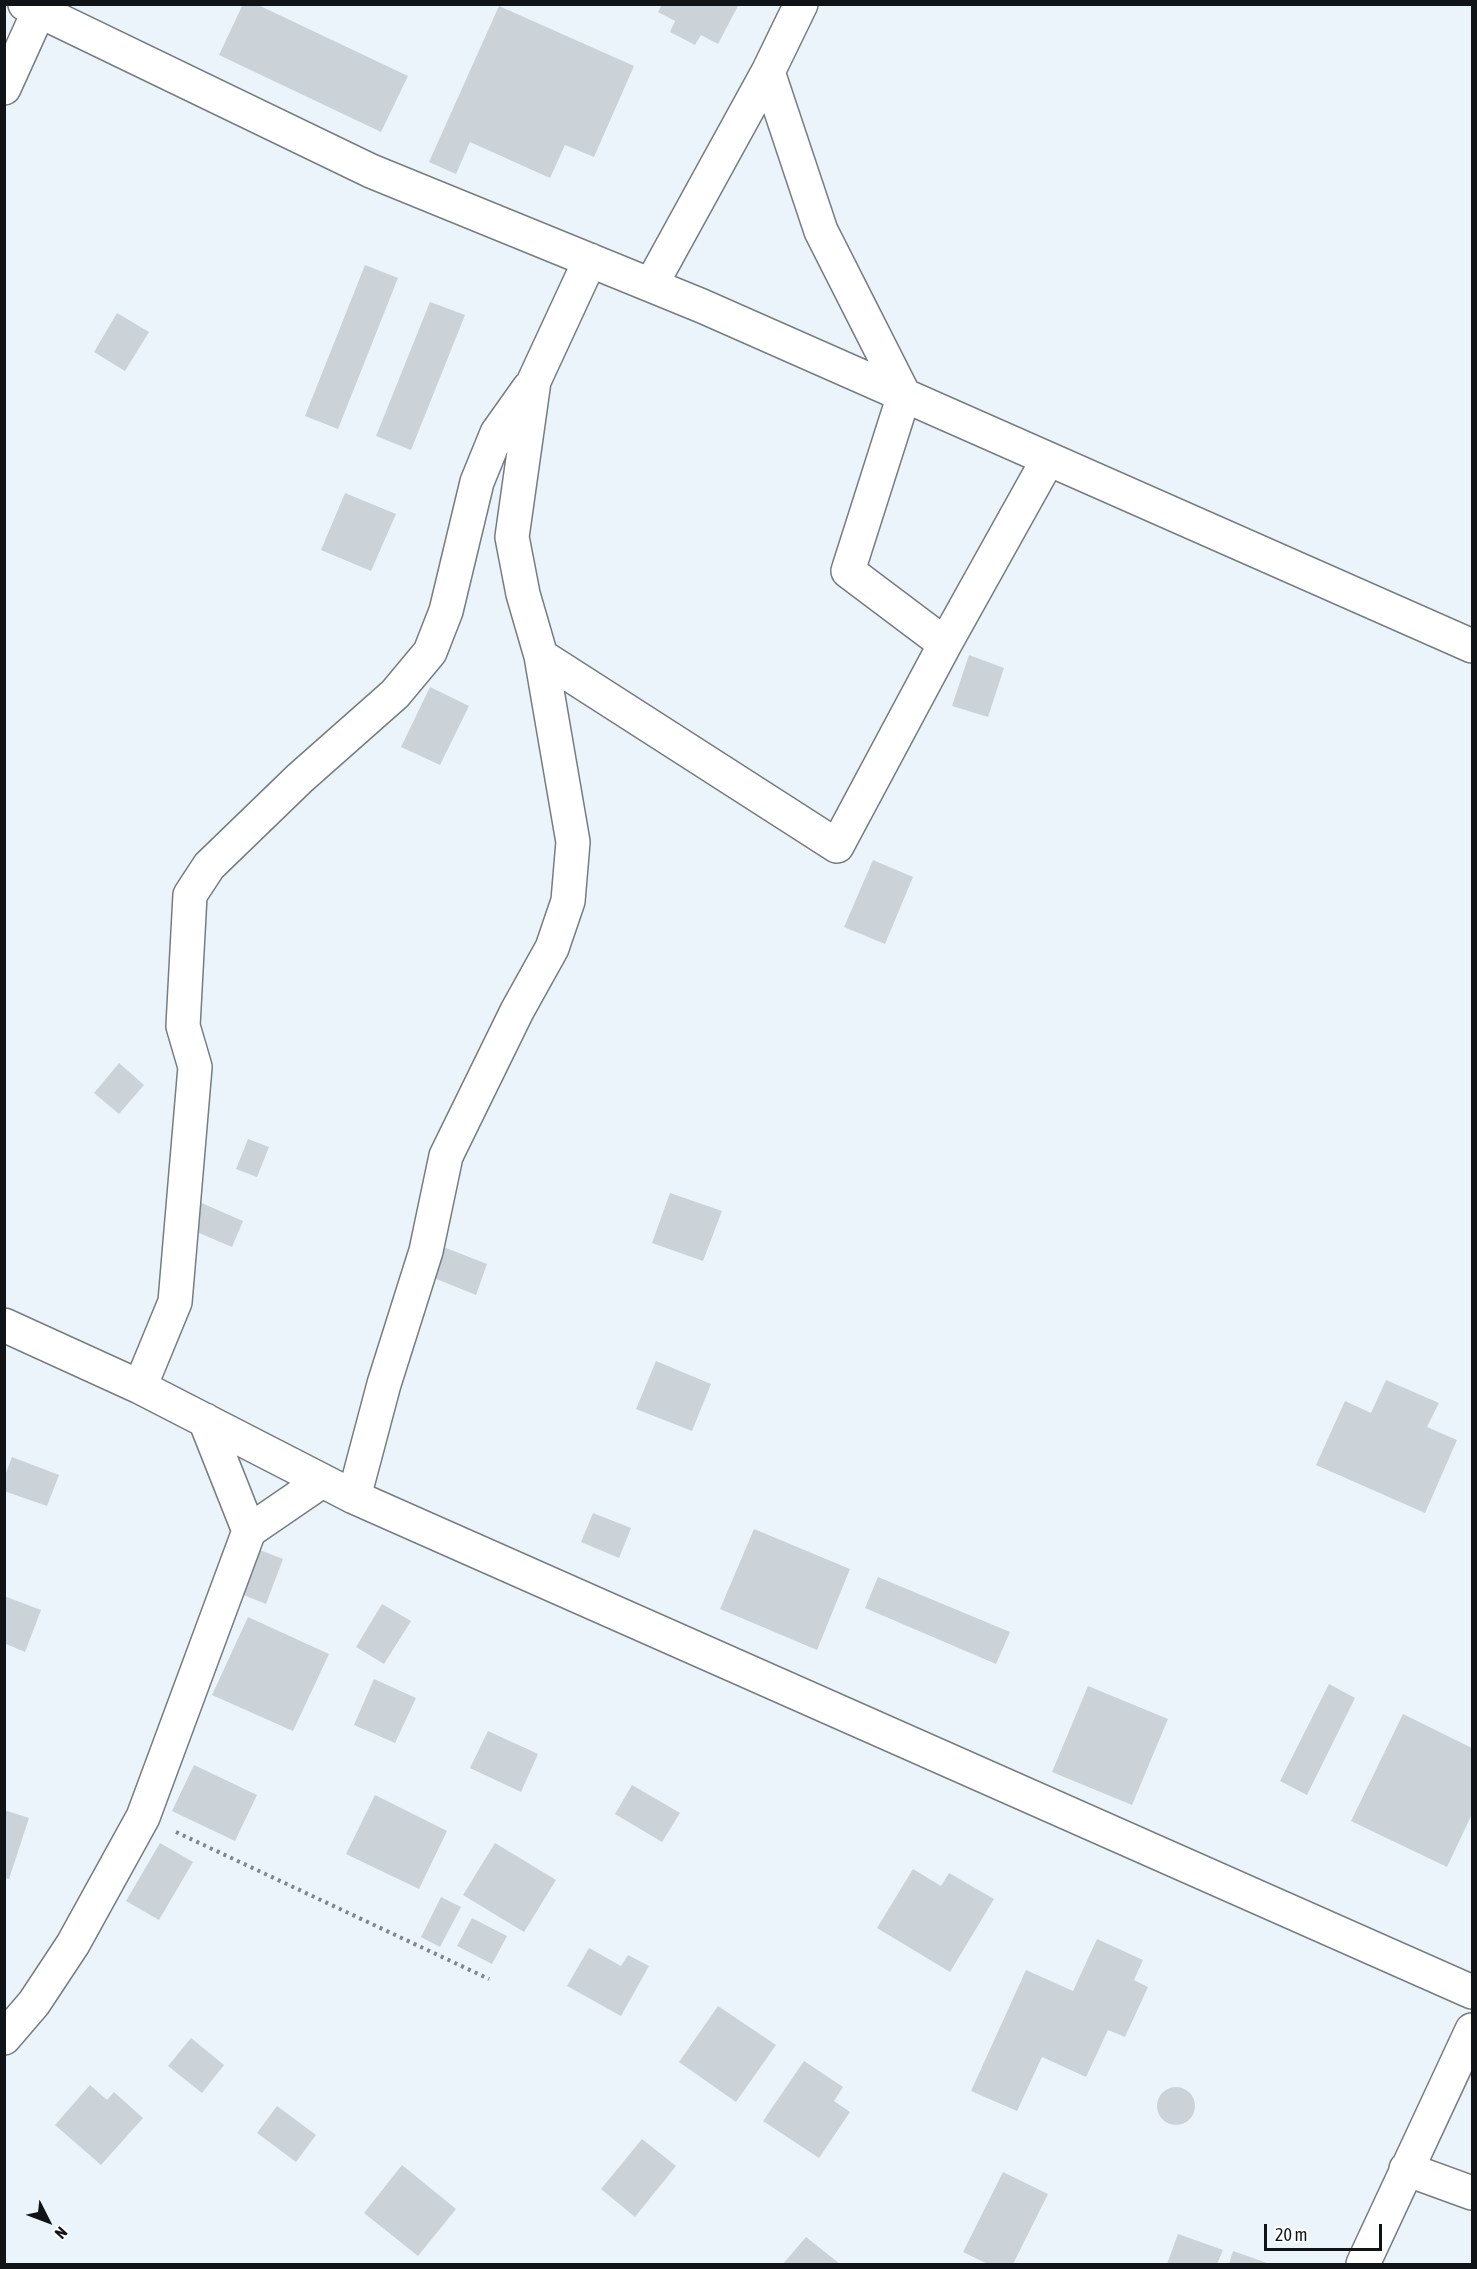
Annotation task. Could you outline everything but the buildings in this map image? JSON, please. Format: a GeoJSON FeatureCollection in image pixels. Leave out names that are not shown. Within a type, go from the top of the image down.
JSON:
{"type":"FeatureCollection","features":[{"type":"Feature","properties":{"kind":"street"},"geometry":{"type":"LineString","coordinates":[[651,285],[768,72],[801,4]]}},
{"type":"Feature","properties":{"kind":"street"},"geometry":{"type":"LineString","coordinates":[[4,88],[35,7],[371,171],[651,285],[904,395],[1047,461],[1473,646]]}},
{"type":"Feature","properties":{"kind":"street"},"geometry":{"type":"LineString","coordinates":[[768,72],[821,231],[904,395],[848,571],[945,644]]}},
{"type":"Feature","properties":{"kind":"street"},"geometry":{"type":"LineString","coordinates":[[140,1387],[175,1302],[195,1067],[183,1026],[190,895],[209,866],[300,778],[395,694],[430,652],[446,612],[477,482],[497,433],[534,381],[590,260]]}},
{"type":"Feature","properties":{"kind":"street"},"geometry":{"type":"LineString","coordinates":[[354,1497],[384,1384],[426,1251],[446,1156],[517,1011],[552,948],[568,901],[573,842],[541,656],[523,594],[512,537],[534,381]]}},
{"type":"Feature","properties":{"kind":"street"},"geometry":{"type":"LineString","coordinates":[[541,656],[837,846],[945,644],[1047,461]]}},
{"type":"Feature","properties":{"kind":"street"},"geometry":{"type":"LineString","coordinates":[[4,1325],[140,1387],[354,1497],[1473,1992]]}},
{"type":"Feature","properties":{"kind":"street"},"geometry":{"type":"LineString","coordinates":[[205,1420],[249,1532]]}},
{"type":"Feature","properties":{"kind":"street"},"geometry":{"type":"LineString","coordinates":[[4,2038],[34,2003],[73,1944],[143,1817],[249,1532],[322,1481]]}},
{"type":"Feature","properties":{"kind":"street"},"geometry":{"type":"LineString","coordinates":[[1363,2265],[1473,2030]]}},
{"type":"Feature","properties":{"kind":"street"},"geometry":{"type":"LineString","coordinates":[[1406,2169],[1473,2193]]}},
{"type":"Feature","properties":{"kind":"path"},"geometry":{"type":"LineString","coordinates":[[143,1817],[489,1979]]}}]}
